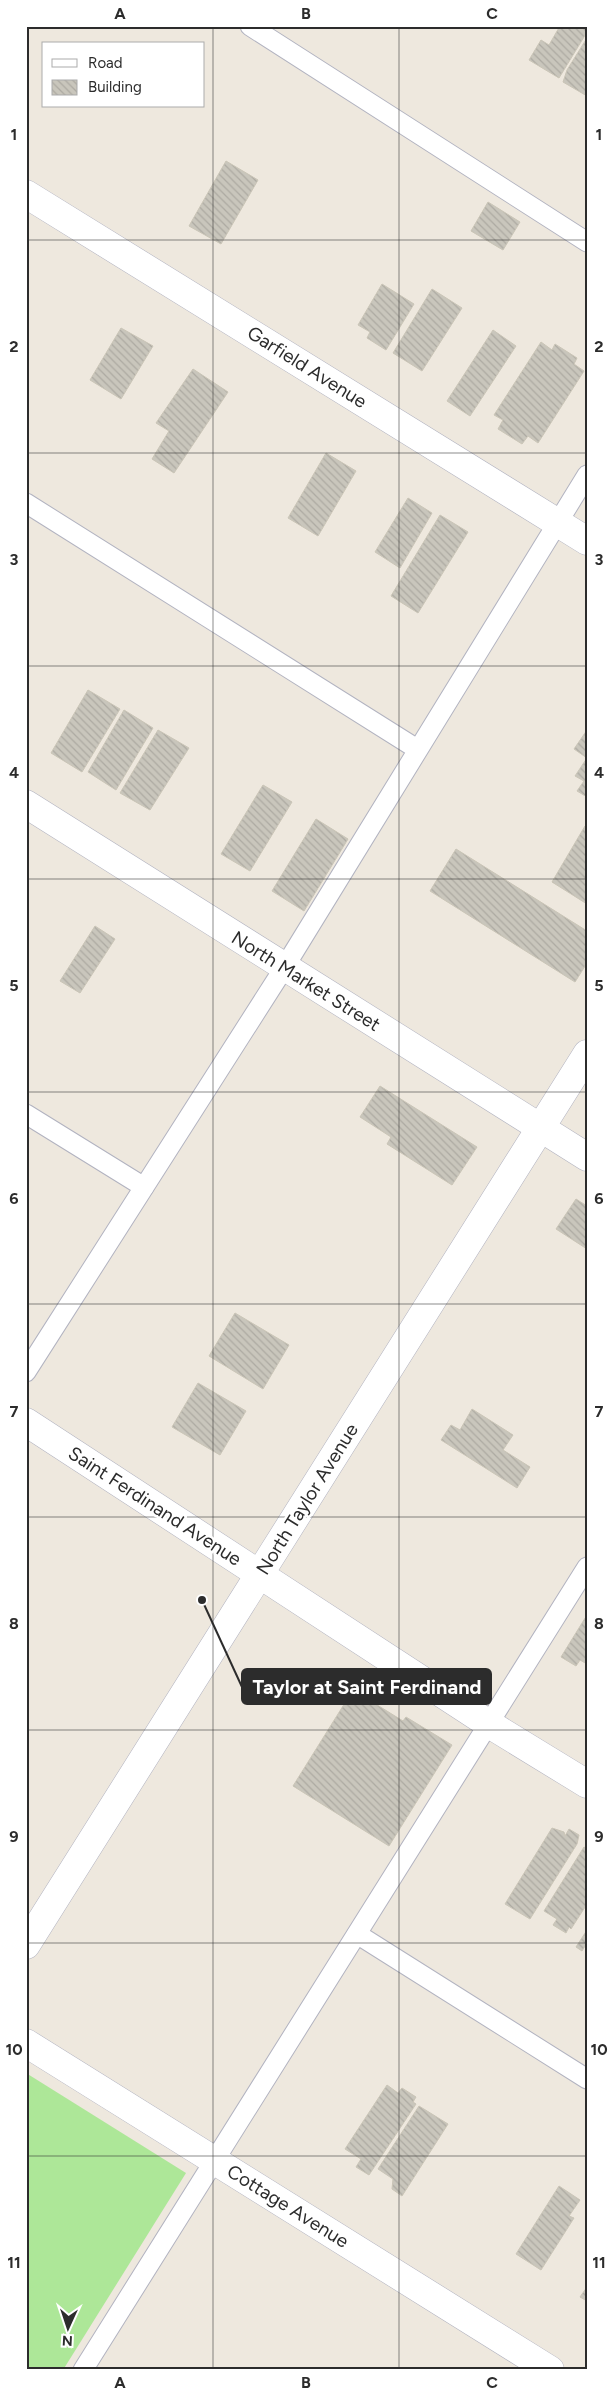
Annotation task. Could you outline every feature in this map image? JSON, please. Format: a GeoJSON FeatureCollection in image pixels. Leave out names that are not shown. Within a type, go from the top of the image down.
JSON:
{"type":"FeatureCollection","features":[{"type":"Feature","properties":{"kind":"street","name":"Garfield Avenue"},"geometry":{"type":"LineString","coordinates":[[26,194],[587,541]]}},
{"type":"Feature","properties":{"kind":"street","name":"North Market Street"},"geometry":{"type":"LineString","coordinates":[[26,804],[587,1157]]}},
{"type":"Feature","properties":{"kind":"street","name":"North Taylor Avenue"},"geometry":{"type":"LineString","coordinates":[[26,1945],[587,1054]]}},
{"type":"Feature","properties":{"kind":"street","name":"Saint Ferdinand Avenue"},"geometry":{"type":"LineString","coordinates":[[26,1422],[489,1724],[587,1784]]}},
{"type":"Feature","properties":{"kind":"street","name":"Cottage Avenue"},"geometry":{"type":"LineString","coordinates":[[26,2043],[550,2370]]}},
{"type":"Feature","properties":{"kind":"lane"},"geometry":{"type":"LineString","coordinates":[[250,26],[587,242]]}},
{"type":"Feature","properties":{"kind":"lane"},"geometry":{"type":"LineString","coordinates":[[26,1372],[284,968],[587,475]]}},
{"type":"Feature","properties":{"kind":"lane"},"geometry":{"type":"LineString","coordinates":[[26,503],[417,749]]}},
{"type":"Feature","properties":{"kind":"lane"},"geometry":{"type":"LineString","coordinates":[[26,1114],[144,1187]]}},
{"type":"Feature","properties":{"kind":"lane"},"geometry":{"type":"LineString","coordinates":[[83,2370],[587,1567]]}},
{"type":"Feature","properties":{"kind":"lane"},"geometry":{"type":"LineString","coordinates":[[357,1934],[587,2079]]}},
{"type":"Feature","properties":{"kind":"green space"},"geometry":{"type":"Polygon","coordinates":[[[26,2073],[186,2173],[63,2370],[26,2370],[26,2073]]]}},
{"type":"Feature","properties":{"kind":"building"},"geometry":{"type":"Polygon","coordinates":[[[560,26],[587,26],[587,32],[559,78],[529,60],[541,40],[549,45],[560,26]]]}},
{"type":"Feature","properties":{"kind":"building"},"geometry":{"type":"Polygon","coordinates":[[[587,38],[587,96],[563,82],[567,70],[587,38]]]}},
{"type":"Feature","properties":{"kind":"building"},"geometry":{"type":"Polygon","coordinates":[[[226,161],[258,180],[221,244],[189,226],[226,161]]]}},
{"type":"Feature","properties":{"kind":"building"},"geometry":{"type":"Polygon","coordinates":[[[488,202],[520,222],[503,250],[471,231],[488,202]]]}},
{"type":"Feature","properties":{"kind":"building"},"geometry":{"type":"Polygon","coordinates":[[[382,284],[414,304],[386,350],[367,338],[370,332],[358,325],[382,284]]]}},
{"type":"Feature","properties":{"kind":"building"},"geometry":{"type":"Polygon","coordinates":[[[432,289],[462,308],[422,371],[393,353],[432,289]]]}},
{"type":"Feature","properties":{"kind":"building"},"geometry":{"type":"Polygon","coordinates":[[[121,328],[153,346],[121,399],[90,380],[121,328]]]}},
{"type":"Feature","properties":{"kind":"building"},"geometry":{"type":"Polygon","coordinates":[[[493,330],[516,346],[470,416],[447,401],[493,330]]]}},
{"type":"Feature","properties":{"kind":"building"},"geometry":{"type":"Polygon","coordinates":[[[541,342],[552,350],[555,344],[577,358],[574,364],[584,371],[538,443],[528,436],[522,444],[498,429],[503,420],[494,415],[541,342]]]}},
{"type":"Feature","properties":{"kind":"building"},"geometry":{"type":"Polygon","coordinates":[[[193,369],[228,392],[174,473],[152,459],[169,431],[156,423],[193,369]]]}},
{"type":"Feature","properties":{"kind":"building"},"geometry":{"type":"Polygon","coordinates":[[[326,453],[356,471],[318,536],[288,518],[326,453]]]}},
{"type":"Feature","properties":{"kind":"building"},"geometry":{"type":"Polygon","coordinates":[[[408,498],[432,513],[400,568],[375,552],[408,498]]]}},
{"type":"Feature","properties":{"kind":"building"},"geometry":{"type":"Polygon","coordinates":[[[440,515],[468,532],[418,613],[391,596],[440,515]]]}},
{"type":"Feature","properties":{"kind":"building"},"geometry":{"type":"Polygon","coordinates":[[[88,690],[120,709],[82,772],[51,753],[88,690]]]}},
{"type":"Feature","properties":{"kind":"building"},"geometry":{"type":"Polygon","coordinates":[[[124,710],[153,728],[116,790],[88,772],[124,710]]]}},
{"type":"Feature","properties":{"kind":"building"},"geometry":{"type":"Polygon","coordinates":[[[158,730],[189,748],[150,810],[120,793],[158,730]]]}},
{"type":"Feature","properties":{"kind":"building"},"geometry":{"type":"Polygon","coordinates":[[[587,730],[587,758],[574,749],[587,730]]]}},
{"type":"Feature","properties":{"kind":"building"},"geometry":{"type":"Polygon","coordinates":[[[587,758],[587,797],[577,791],[584,781],[575,776],[587,758]]]}},
{"type":"Feature","properties":{"kind":"building"},"geometry":{"type":"Polygon","coordinates":[[[263,785],[292,802],[250,871],[221,854],[263,785]]]}},
{"type":"Feature","properties":{"kind":"building"},"geometry":{"type":"Polygon","coordinates":[[[316,819],[348,839],[304,911],[272,891],[316,819]]]}},
{"type":"Feature","properties":{"kind":"building"},"geometry":{"type":"Polygon","coordinates":[[[585,826],[587,827],[587,904],[552,882],[585,826]]]}},
{"type":"Feature","properties":{"kind":"building"},"geometry":{"type":"Polygon","coordinates":[[[456,849],[587,931],[587,963],[575,982],[430,891],[456,849]]]}},
{"type":"Feature","properties":{"kind":"building"},"geometry":{"type":"Polygon","coordinates":[[[95,926],[115,939],[80,993],[60,981],[95,926]]]}},
{"type":"Feature","properties":{"kind":"building"},"geometry":{"type":"Polygon","coordinates":[[[380,1086],[477,1147],[452,1185],[387,1144],[391,1137],[360,1117],[380,1086]]]}},
{"type":"Feature","properties":{"kind":"building"},"geometry":{"type":"Polygon","coordinates":[[[576,1199],[587,1206],[587,1249],[556,1229],[576,1199]]]}},
{"type":"Feature","properties":{"kind":"building"},"geometry":{"type":"Polygon","coordinates":[[[235,1313],[289,1345],[263,1389],[209,1356],[235,1313]]]}},
{"type":"Feature","properties":{"kind":"building"},"geometry":{"type":"Polygon","coordinates":[[[198,1383],[246,1411],[220,1455],[172,1427],[198,1383]]]}},
{"type":"Feature","properties":{"kind":"building"},"geometry":{"type":"Polygon","coordinates":[[[472,1409],[513,1435],[503,1450],[530,1467],[517,1488],[441,1440],[451,1425],[460,1430],[472,1409]]]}},
{"type":"Feature","properties":{"kind":"building"},"geometry":{"type":"Polygon","coordinates":[[[587,1615],[587,1664],[580,1660],[576,1666],[561,1657],[587,1615]]]}},
{"type":"Feature","properties":{"kind":"building"},"geometry":{"type":"Polygon","coordinates":[[[353,1690],[403,1721],[406,1717],[452,1745],[389,1846],[293,1786],[353,1690]]]}},
{"type":"Feature","properties":{"kind":"building"},"geometry":{"type":"Polygon","coordinates":[[[552,1828],[564,1832],[565,1836],[569,1829],[579,1835],[577,1844],[530,1919],[505,1904],[552,1828]]]}},
{"type":"Feature","properties":{"kind":"building"},"geometry":{"type":"Polygon","coordinates":[[[584,1847],[587,1849],[587,1904],[571,1929],[569,1927],[566,1933],[553,1925],[557,1919],[544,1911],[584,1847]]]}},
{"type":"Feature","properties":{"kind":"building"},"geometry":{"type":"Polygon","coordinates":[[[587,1930],[587,1947],[585,1946],[582,1951],[576,1947],[587,1930]]]}},
{"type":"Feature","properties":{"kind":"building"},"geometry":{"type":"Polygon","coordinates":[[[387,2085],[398,2093],[402,2088],[416,2097],[413,2102],[416,2104],[369,2175],[356,2167],[361,2159],[345,2149],[387,2085]]]}},
{"type":"Feature","properties":{"kind":"building"},"geometry":{"type":"Polygon","coordinates":[[[419,2106],[448,2124],[402,2196],[392,2189],[393,2179],[378,2169],[419,2106]]]}},
{"type":"Feature","properties":{"kind":"building"},"geometry":{"type":"Polygon","coordinates":[[[559,2186],[580,2200],[569,2216],[574,2218],[541,2270],[516,2254],[559,2186]]]}},
{"type":"Feature","properties":{"kind":"building"},"geometry":{"type":"Polygon","coordinates":[[[587,2287],[587,2301],[580,2297],[587,2287]]]}},
{"type":"Feature","properties":{"kind":"place","name":"Taylor at Saint Ferdinand"},"geometry":{"type":"Point","coordinates":[202,1600]}}]}
